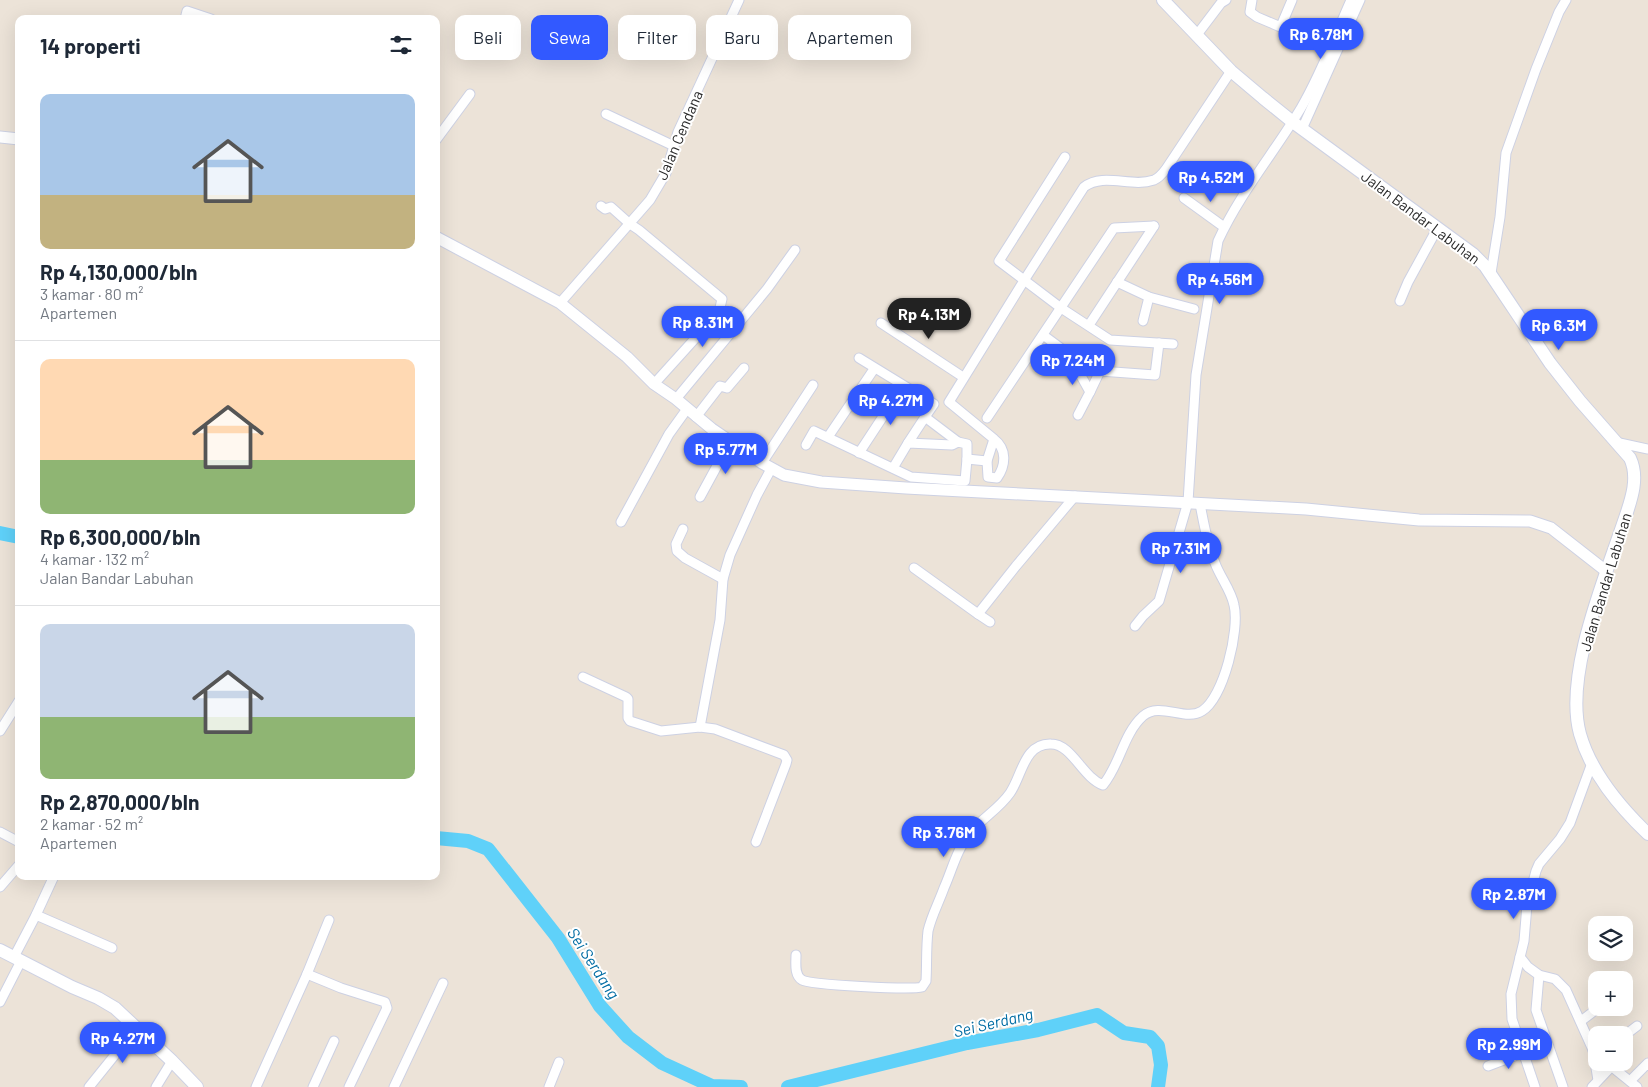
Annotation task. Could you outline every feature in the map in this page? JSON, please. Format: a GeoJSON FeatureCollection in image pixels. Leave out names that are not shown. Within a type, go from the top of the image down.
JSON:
{"type":"FeatureCollection","features":[{"type":"Feature","properties":{"kind":"main road","name":"Jalan Bandar Labuhan"},"geometry":{"type":"LineString","coordinates":[[1162,0],[1231,71],[1292,121],[1473,254],[1491,273],[1550,363],[1580,401],[1630,458],[1634,469],[1633,492],[1606,571],[1586,639],[1577,691],[1577,718],[1580,733],[1592,763],[1614,796],[1648,834]]}},
{"type":"Feature","properties":{"kind":"main road"},"geometry":{"type":"LineString","coordinates":[[0,950],[115,1008],[197,1087]]}},
{"type":"Feature","properties":{"kind":"street","name":"Jalan Cendana"},"geometry":{"type":"LineString","coordinates":[[560,303],[650,200],[666,173],[678,132],[739,0]]}},
{"type":"Feature","properties":{"kind":"street"},"geometry":{"type":"LineString","coordinates":[[1196,36],[1221,3],[1226,0]]}},
{"type":"Feature","properties":{"kind":"street"},"geometry":{"type":"LineString","coordinates":[[1252,0],[1250,12],[1257,17],[1334,50]]}},
{"type":"Feature","properties":{"kind":"street"},"geometry":{"type":"LineString","coordinates":[[1281,26],[1292,0]]}},
{"type":"Feature","properties":{"kind":"street"},"geometry":{"type":"LineString","coordinates":[[1334,50],[1351,0]]}},
{"type":"Feature","properties":{"kind":"street"},"geometry":{"type":"LineString","coordinates":[[1302,129],[1315,89],[1360,0]]}},
{"type":"Feature","properties":{"kind":"street"},"geometry":{"type":"LineString","coordinates":[[1491,273],[1500,217],[1502,180],[1508,144],[1546,44],[1566,0]]}},
{"type":"Feature","properties":{"kind":"street"},"geometry":{"type":"LineString","coordinates":[[186,15],[187,11],[198,15]]}},
{"type":"Feature","properties":{"kind":"street"},"geometry":{"type":"LineString","coordinates":[[993,477],[1002,472],[1004,453],[999,443],[948,402],[1084,187],[1092,181],[1144,181],[1156,179],[1166,170],[1231,71]]}},
{"type":"Feature","properties":{"kind":"street"},"geometry":{"type":"LineString","coordinates":[[1135,626],[1159,601],[1188,502],[1196,375],[1218,240],[1257,173],[1315,89]]}},
{"type":"Feature","properties":{"kind":"street"},"geometry":{"type":"LineString","coordinates":[[440,135],[470,94]]}},
{"type":"Feature","properties":{"kind":"street"},"geometry":{"type":"LineString","coordinates":[[606,114],[674,146]]}},
{"type":"Feature","properties":{"kind":"street"},"geometry":{"type":"LineString","coordinates":[[0,137],[15,139]]}},
{"type":"Feature","properties":{"kind":"street"},"geometry":{"type":"LineString","coordinates":[[1065,157],[999,261],[1061,308],[1110,340],[1173,344]]}},
{"type":"Feature","properties":{"kind":"street"},"geometry":{"type":"LineString","coordinates":[[1184,198],[1224,227]]}},
{"type":"Feature","properties":{"kind":"street"},"geometry":{"type":"LineString","coordinates":[[601,206],[604,209],[611,207],[722,299],[719,312],[654,384]]}},
{"type":"Feature","properties":{"kind":"street"},"geometry":{"type":"LineString","coordinates":[[987,418],[1114,228],[1154,226],[1089,326]]}},
{"type":"Feature","properties":{"kind":"street"},"geometry":{"type":"LineString","coordinates":[[1400,301],[1408,282],[1438,229]]}},
{"type":"Feature","properties":{"kind":"street"},"geometry":{"type":"LineString","coordinates":[[440,239],[560,303],[627,357],[654,384],[676,398],[696,417],[766,466],[797,478],[821,482],[906,488],[1306,509],[1419,520],[1532,521],[1550,528],[1606,571]]}},
{"type":"Feature","properties":{"kind":"street"},"geometry":{"type":"LineString","coordinates":[[676,398],[767,289],[795,250]]}},
{"type":"Feature","properties":{"kind":"street"},"geometry":{"type":"LineString","coordinates":[[1118,282],[1149,297],[1194,309]]}},
{"type":"Feature","properties":{"kind":"street"},"geometry":{"type":"LineString","coordinates":[[1143,320],[1149,297]]}},
{"type":"Feature","properties":{"kind":"street"},"geometry":{"type":"LineString","coordinates":[[881,323],[964,377]]}},
{"type":"Feature","properties":{"kind":"street"},"geometry":{"type":"LineString","coordinates":[[1043,335],[1074,358],[1100,371],[1155,376],[1159,343]]}},
{"type":"Feature","properties":{"kind":"street"},"geometry":{"type":"LineString","coordinates":[[858,358],[934,404],[893,468]]}},
{"type":"Feature","properties":{"kind":"street"},"geometry":{"type":"LineString","coordinates":[[1074,358],[1090,392]]}},
{"type":"Feature","properties":{"kind":"street"},"geometry":{"type":"LineString","coordinates":[[696,417],[718,388],[721,386],[727,388],[744,368]]}},
{"type":"Feature","properties":{"kind":"street"},"geometry":{"type":"LineString","coordinates":[[828,438],[874,368]]}},
{"type":"Feature","properties":{"kind":"street"},"geometry":{"type":"LineString","coordinates":[[1078,415],[1100,371]]}},
{"type":"Feature","properties":{"kind":"street"},"geometry":{"type":"LineString","coordinates":[[700,727],[719,629],[723,579],[730,555],[757,495],[766,466],[813,385]]}},
{"type":"Feature","properties":{"kind":"street"},"geometry":{"type":"LineString","coordinates":[[859,452],[903,386]]}},
{"type":"Feature","properties":{"kind":"street"},"geometry":{"type":"LineString","coordinates":[[621,522],[662,446],[687,409]]}},
{"type":"Feature","properties":{"kind":"street"},"geometry":{"type":"LineString","coordinates":[[806,445],[814,431],[911,477],[965,481],[967,444],[958,442],[925,417]]}},
{"type":"Feature","properties":{"kind":"street"},"geometry":{"type":"LineString","coordinates":[[991,492],[993,477],[987,461],[994,439]]}},
{"type":"Feature","properties":{"kind":"street"},"geometry":{"type":"LineString","coordinates":[[700,497],[730,442]]}},
{"type":"Feature","properties":{"kind":"street"},"geometry":{"type":"LineString","coordinates":[[908,443],[952,445],[958,442]]}},
{"type":"Feature","properties":{"kind":"street"},"geometry":{"type":"LineString","coordinates":[[1615,442],[1648,449]]}},
{"type":"Feature","properties":{"kind":"street"},"geometry":{"type":"LineString","coordinates":[[967,459],[987,461]]}},
{"type":"Feature","properties":{"kind":"street"},"geometry":{"type":"LineString","coordinates":[[978,614],[1075,496]]}},
{"type":"Feature","properties":{"kind":"street"},"geometry":{"type":"LineString","coordinates":[[796,954],[797,973],[805,981],[830,985],[922,987],[926,981],[929,928],[960,849],[974,829],[1001,805],[1010,794],[1026,759],[1034,749],[1050,744],[1067,750],[1092,778],[1103,785],[1130,733],[1143,716],[1154,711],[1194,714],[1206,708],[1222,684],[1234,632],[1235,610],[1231,595],[1209,550],[1200,504]]}},
{"type":"Feature","properties":{"kind":"street"},"geometry":{"type":"LineString","coordinates":[[683,529],[676,544],[677,552],[723,579]]}},
{"type":"Feature","properties":{"kind":"street"},"geometry":{"type":"LineString","coordinates":[[914,568],[990,622]]}},
{"type":"Feature","properties":{"kind":"street"},"geometry":{"type":"LineString","coordinates":[[583,677],[626,697],[628,701],[628,718],[631,722],[661,731],[700,727],[718,730],[786,757],[786,764],[756,842]]}},
{"type":"Feature","properties":{"kind":"street"},"geometry":{"type":"LineString","coordinates":[[0,731],[15,707]]}},
{"type":"Feature","properties":{"kind":"street"},"geometry":{"type":"LineString","coordinates":[[1535,1087],[1514,1029],[1510,1009],[1511,994],[1524,941],[1527,905],[1536,871],[1570,823],[1592,763]]}},
{"type":"Feature","properties":{"kind":"street"},"geometry":{"type":"LineString","coordinates":[[0,832],[15,840]]}},
{"type":"Feature","properties":{"kind":"street"},"geometry":{"type":"LineString","coordinates":[[0,887],[15,870]]}},
{"type":"Feature","properties":{"kind":"street"},"geometry":{"type":"LineString","coordinates":[[0,1002],[52,880]]}},
{"type":"Feature","properties":{"kind":"street"},"geometry":{"type":"LineString","coordinates":[[36,915],[112,948]]}},
{"type":"Feature","properties":{"kind":"street"},"geometry":{"type":"LineString","coordinates":[[256,1087],[307,974],[328,920]]}},
{"type":"Feature","properties":{"kind":"street"},"geometry":{"type":"LineString","coordinates":[[1520,956],[1528,967],[1540,975],[1555,979],[1566,990],[1588,1038]]}},
{"type":"Feature","properties":{"kind":"street"},"geometry":{"type":"LineString","coordinates":[[307,974],[387,1004],[387,1008],[349,1087]]}},
{"type":"Feature","properties":{"kind":"street"},"geometry":{"type":"LineString","coordinates":[[1540,975],[1536,1010],[1563,1087]]}},
{"type":"Feature","properties":{"kind":"street"},"geometry":{"type":"LineString","coordinates":[[394,1087],[443,983]]}},
{"type":"Feature","properties":{"kind":"street"},"geometry":{"type":"LineString","coordinates":[[1580,1021],[1588,1015]]}},
{"type":"Feature","properties":{"kind":"street"},"geometry":{"type":"LineString","coordinates":[[89,1087],[114,1056],[133,1024]]}},
{"type":"Feature","properties":{"kind":"street"},"geometry":{"type":"LineString","coordinates":[[1633,1029],[1637,1026]]}},
{"type":"Feature","properties":{"kind":"street"},"geometry":{"type":"LineString","coordinates":[[313,1087],[334,1041]]}},
{"type":"Feature","properties":{"kind":"street"},"geometry":{"type":"LineString","coordinates":[[1488,1066],[1522,1053]]}},
{"type":"Feature","properties":{"kind":"street"},"geometry":{"type":"LineString","coordinates":[[156,1087],[172,1062]]}},
{"type":"Feature","properties":{"kind":"street"},"geometry":{"type":"LineString","coordinates":[[549,1087],[559,1062]]}},
{"type":"Feature","properties":{"kind":"street"},"geometry":{"type":"LineString","coordinates":[[1616,1071],[1634,1084],[1648,1063]]}},
{"type":"Feature","properties":{"kind":"street"},"geometry":{"type":"LineString","coordinates":[[1595,1071],[1595,1084]]}},
{"type":"Feature","properties":{"kind":"street"},"geometry":{"type":"LineString","coordinates":[[1595,1084],[1604,1071]]}},
{"type":"Feature","properties":{"kind":"waterway","name":"Sei Serdang"},"geometry":{"type":"LineString","coordinates":[[0,533],[15,536]]}},
{"type":"Feature","properties":{"kind":"waterway","name":"Sei Serdang"},"geometry":{"type":"LineString","coordinates":[[440,838],[468,841],[488,849],[558,938],[600,1006],[628,1037],[662,1063],[712,1086],[741,1087]]}},
{"type":"Feature","properties":{"kind":"waterway","name":"Sei Serdang"},"geometry":{"type":"LineString","coordinates":[[788,1087],[967,1043],[1038,1030],[1097,1015],[1124,1033],[1150,1037],[1158,1046],[1161,1065],[1158,1087]]}}]}
